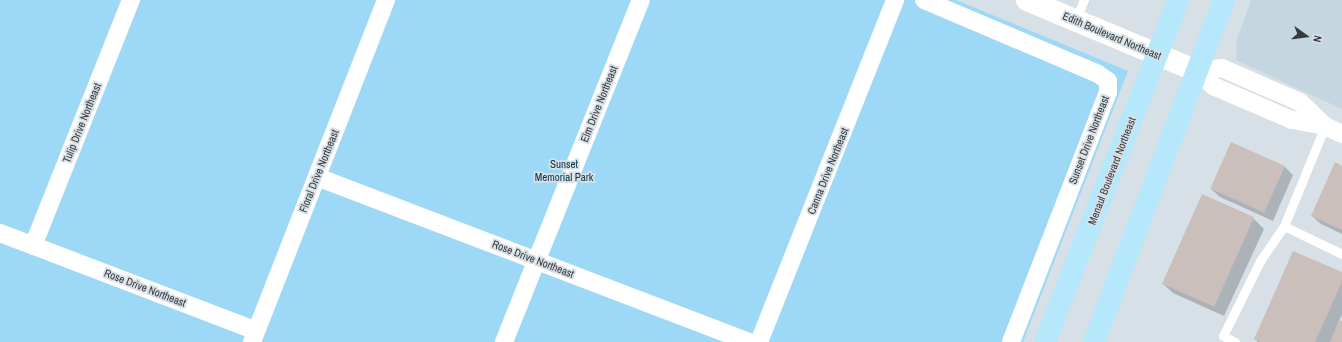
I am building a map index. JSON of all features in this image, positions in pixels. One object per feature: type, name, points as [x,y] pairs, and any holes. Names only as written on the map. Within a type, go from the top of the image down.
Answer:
[{"type":"main road","name":"Menaul Boulevard Northeast","points":[[1045,342],[1178,0]]},
{"type":"main road","points":[[1094,342],[1224,0]]},
{"type":"street","name":"Tulip Drive Northeast","points":[[33,246],[131,0]]},
{"type":"street","name":"Floral Drive Northeast","points":[[254,336],[386,0]]},
{"type":"street","name":"Elm Drive Northeast","points":[[504,342],[641,0]]},
{"type":"street","name":"Canna Drive Northeast","points":[[759,342],[895,0]]},
{"type":"street","name":"Sunset Drive Northeast","points":[[924,0],[1098,74],[1108,81],[1108,92],[1011,342]]},
{"type":"street","name":"Edith Boulevard Northeast","points":[[1027,0],[1197,71],[1213,86],[1274,113],[1292,120],[1324,126],[1342,134]]},
{"type":"street","name":"Edith Boulevard Northeast","points":[[1197,71],[1222,68],[1300,102],[1324,126]]},
{"type":"street","name":"Rose Drive Northeast","points":[[317,177],[750,342]]},
{"type":"street","name":"Rose Drive Northeast","points":[[0,233],[254,336]]},
{"type":"lane","points":[[1075,21],[1084,0]]},
{"type":"lane","points":[[1274,113],[1282,94]]},
{"type":"lane","points":[[1235,342],[1223,336],[1260,261],[1284,226],[1324,126]]},
{"type":"lane","points":[[1284,226],[1342,254]]},
{"type":"shaded area","points":[[1251,0],[1342,0],[1342,109],[1236,60],[1237,39]]},
{"type":"green space","name":"Sunset Memorial Park","points":[[0,0],[956,0],[1128,71],[1023,342],[0,342]]},
{"type":"building","points":[[1231,142],[1285,166],[1264,213],[1210,189]]},
{"type":"building","points":[[1335,162],[1342,166],[1342,230],[1311,216]]},
{"type":"building","points":[[1202,194],[1254,217],[1214,307],[1162,284]]},
{"type":"building","points":[[1293,251],[1342,272],[1342,282],[1315,342],[1261,342],[1254,339]]},
{"type":"building","points":[[1339,320],[1342,321],[1342,342],[1330,342]]}]
